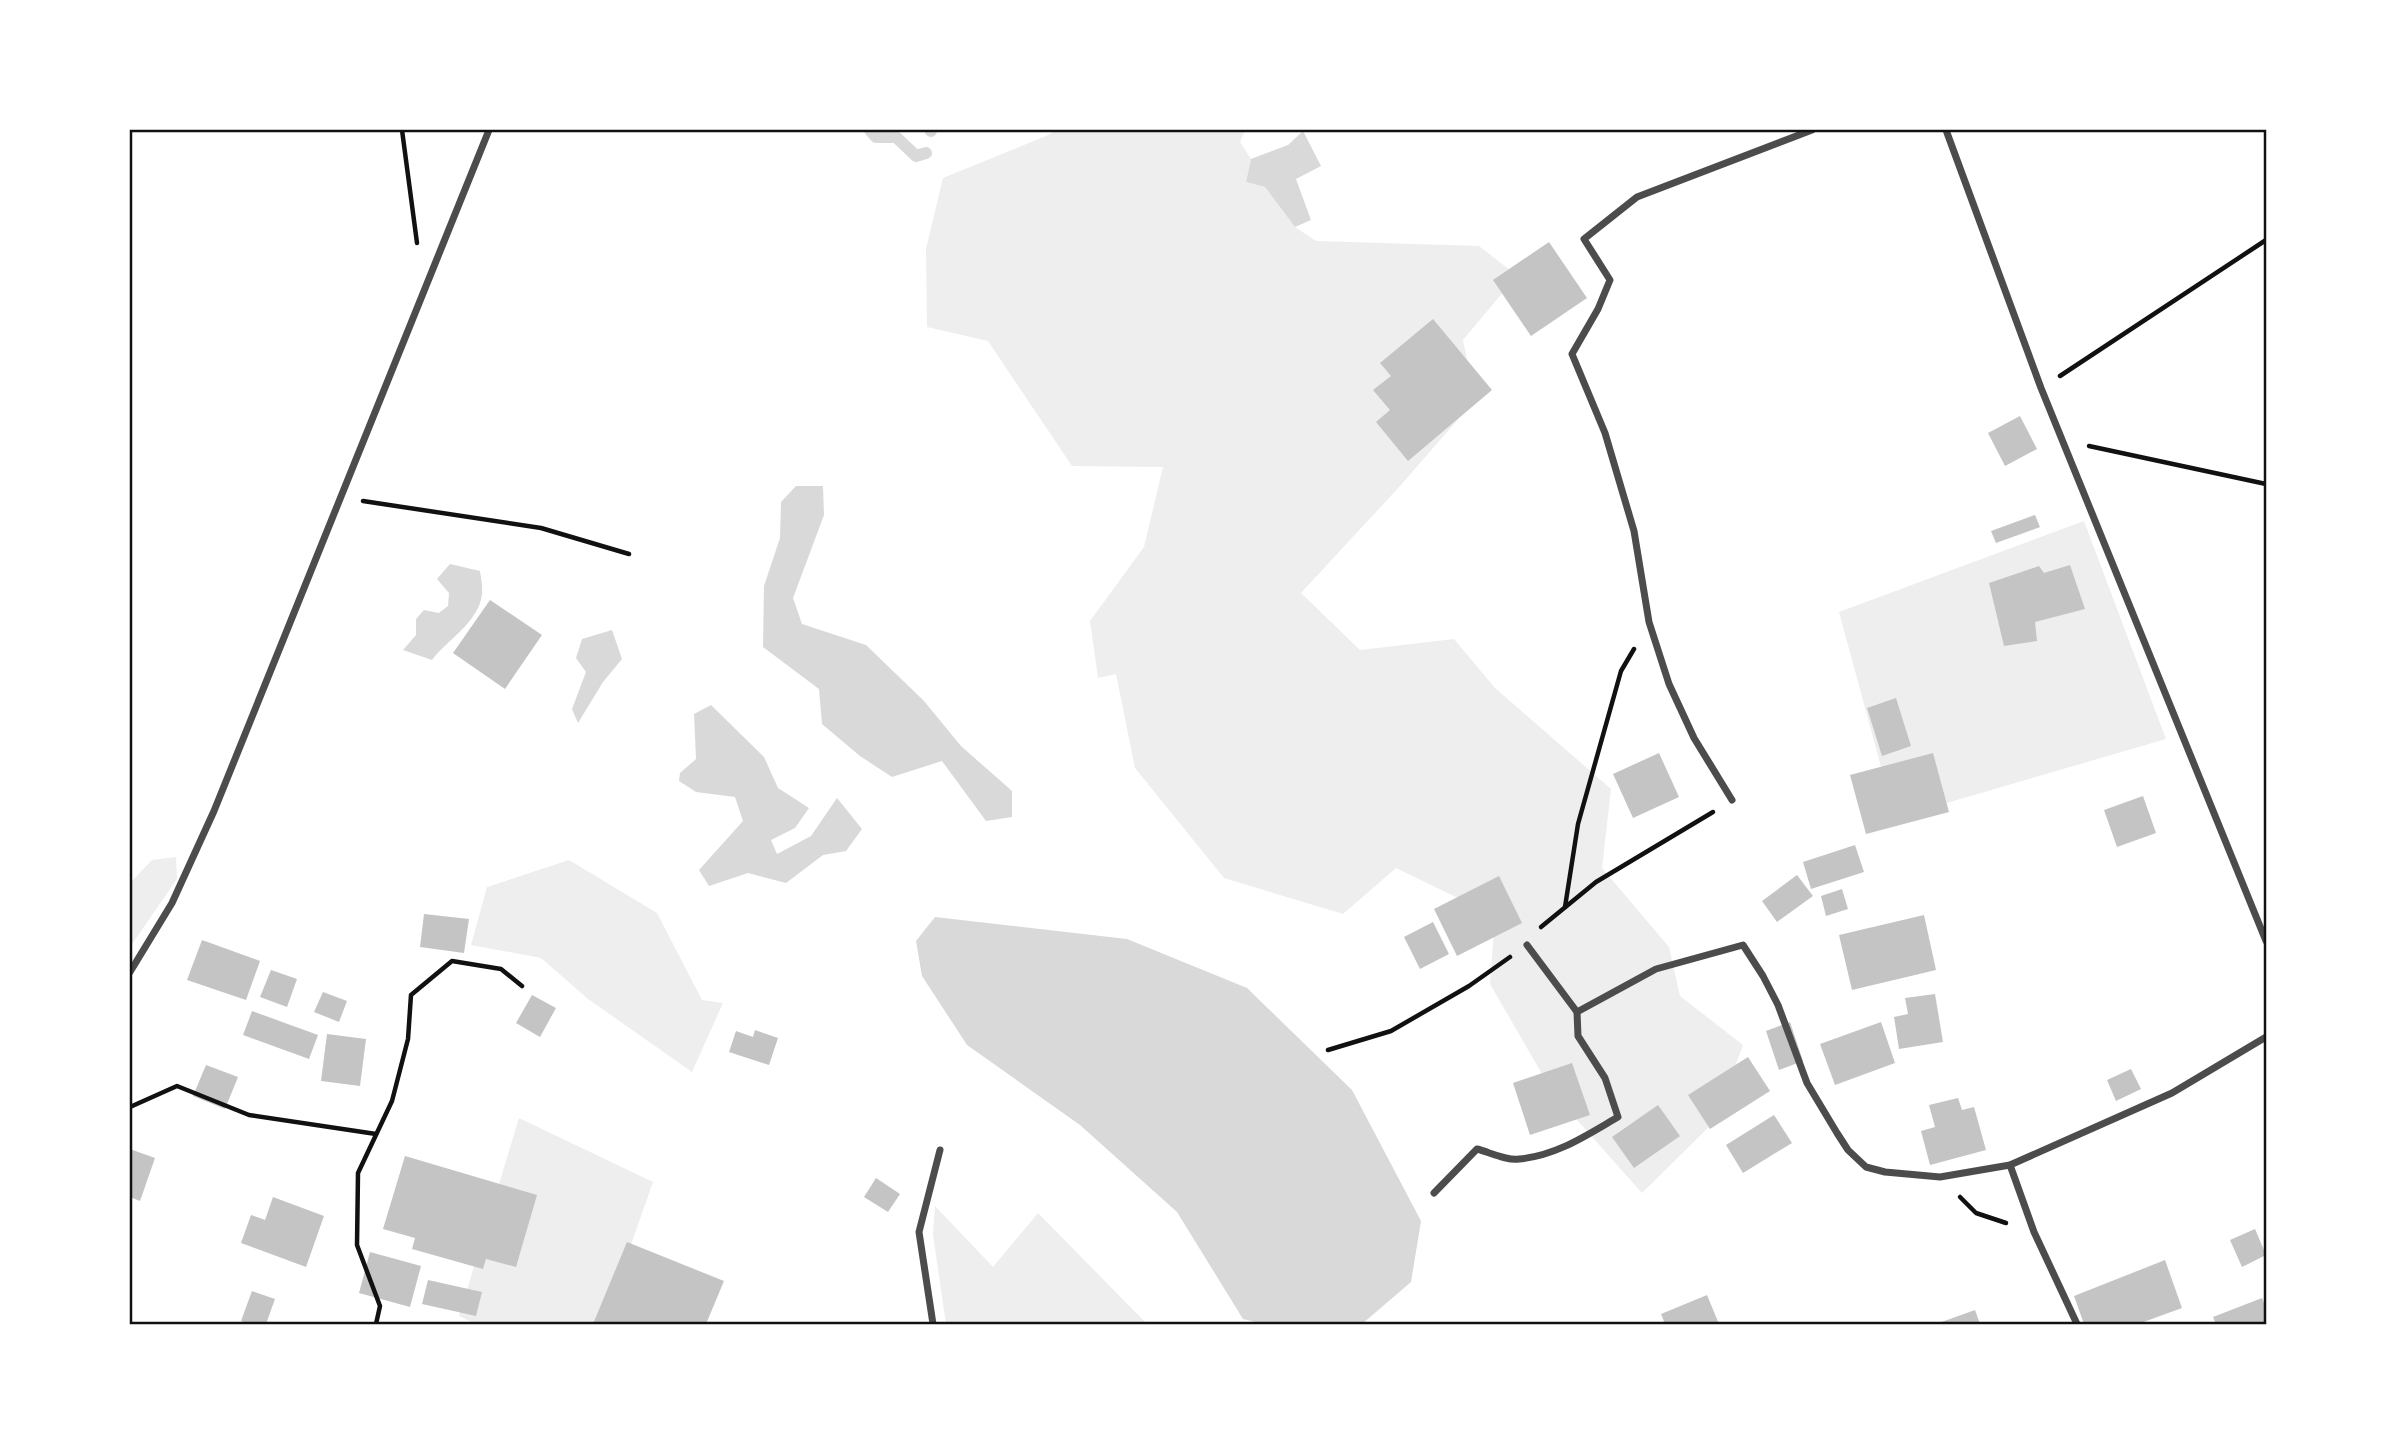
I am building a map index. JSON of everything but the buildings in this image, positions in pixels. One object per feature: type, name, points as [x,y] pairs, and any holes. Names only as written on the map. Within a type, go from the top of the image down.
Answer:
[{"type":"street","points":[[130,972],[172,903],[214,811],[489,130]]},
{"type":"street","points":[[1732,800],[1694,738],[1669,684],[1649,622],[1634,531],[1605,433],[1572,354],[1598,309],[1609,280],[1584,239],[1637,197],[1812,130]]},
{"type":"street","points":[[1946,130],[2041,388],[2266,941]]},
{"type":"street","points":[[1434,1193],[1477,1149],[1518,1160],[1548,1154],[1570,1145],[1618,1117],[1605,1077],[1578,1036],[1577,1012],[1527,945]]},
{"type":"street","points":[[1577,1012],[1656,969],[1743,946],[1778,1005],[1807,1083],[1848,1150],[1866,1167],[1885,1172],[1941,1177],[2010,1165],[2172,1093],[2266,1037]]},
{"type":"street","points":[[933,1325],[919,1232],[940,1150]]},
{"type":"street","points":[[2010,1165],[2034,1232],[2077,1325]]},
{"type":"path","points":[[402,130],[424,292]]},
{"type":"path","points":[[2041,388],[2266,240]]},
{"type":"path","points":[[2062,440],[2266,484]]},
{"type":"path","points":[[341,497],[541,528],[629,554]]},
{"type":"path","points":[[1565,907],[1578,824],[1622,671],[1649,622]]},
{"type":"path","points":[[1328,1050],[1391,1031],[1469,986],[1527,945],[1537,930],[1595,882],[1732,800]]},
{"type":"path","points":[[376,1325],[380,1306],[357,1245],[358,1172],[392,1101],[408,1039],[411,995],[452,961],[501,969],[522,986]]},
{"type":"path","points":[[130,1107],[177,1086],[249,1115],[376,1134]]},
{"type":"path","points":[[1941,1177],[1976,1213],[2034,1232]]},
{"type":"shaded area","points":[[1057,130],[1245,130],[1240,142],[1251,159],[1246,182],[1265,187],[1295,227],[1316,241],[1479,246],[1524,281],[1504,291],[1463,340],[1475,400],[1301,593],[1360,650],[1454,639],[1495,688],[1611,789],[1602,868],[1669,947],[1680,996],[1743,1045],[1715,1121],[1642,1193],[1553,1093],[1490,984],[1495,916],[1396,868],[1343,914],[1224,878],[1135,768],[1116,674],[1098,678],[1090,621],[1144,547],[1163,467],[1072,466],[988,341],[927,327],[926,249],[943,178]]},
{"type":"shaded area","points":[[1303,131],[1321,166],[1296,179],[1311,220],[1295,227],[1265,187],[1246,182],[1251,159],[1288,145]]},
{"type":"shaded area","points":[[796,486],[823,486],[824,515],[793,598],[802,624],[866,645],[924,701],[961,746],[1012,791],[1012,817],[986,821],[942,761],[892,777],[860,756],[822,724],[819,689],[763,647],[764,586],[780,538],[781,502]]},
{"type":"shaded area","points":[[2084,521],[2166,739],[1895,818],[1839,612]]},
{"type":"shaded area","points":[[450,564],[480,571],[480,604],[469,622],[432,660],[403,650],[416,635],[416,619],[424,610],[439,613],[448,606],[449,593],[437,579]]},
{"type":"shaded area","points":[[612,630],[622,659],[603,682],[578,723],[572,709],[586,672],[576,658],[582,639]]},
{"type":"shaded area","points":[[711,705],[764,757],[778,788],[809,808],[795,828],[771,840],[777,854],[811,836],[837,798],[862,829],[846,851],[823,855],[786,883],[748,873],[709,886],[699,870],[743,821],[735,797],[696,792],[679,781],[680,773],[696,759],[694,714]]},
{"type":"shaded area","points":[[176,857],[177,879],[130,947],[130,883],[152,860]]},
{"type":"shaded area","points":[[569,860],[657,913],[702,1000],[723,1003],[692,1072],[588,999],[541,958],[471,945],[487,887]]},
{"type":"shaded area","points":[[935,917],[1127,939],[1247,988],[1352,1090],[1421,1221],[1411,1282],[1362,1324],[1264,1324],[1243,1319],[1177,1212],[1080,1125],[967,1045],[922,976],[916,941]]},
{"type":"shaded area","points":[[519,1118],[653,1182],[603,1324],[476,1324],[459,1316]]},
{"type":"shaded area","points":[[935,1206],[993,1267],[1038,1213],[1147,1324],[946,1324],[933,1235]]},
{"type":"waterway","points":[[870,130],[876,137],[896,137],[916,156],[926,153]]}]
